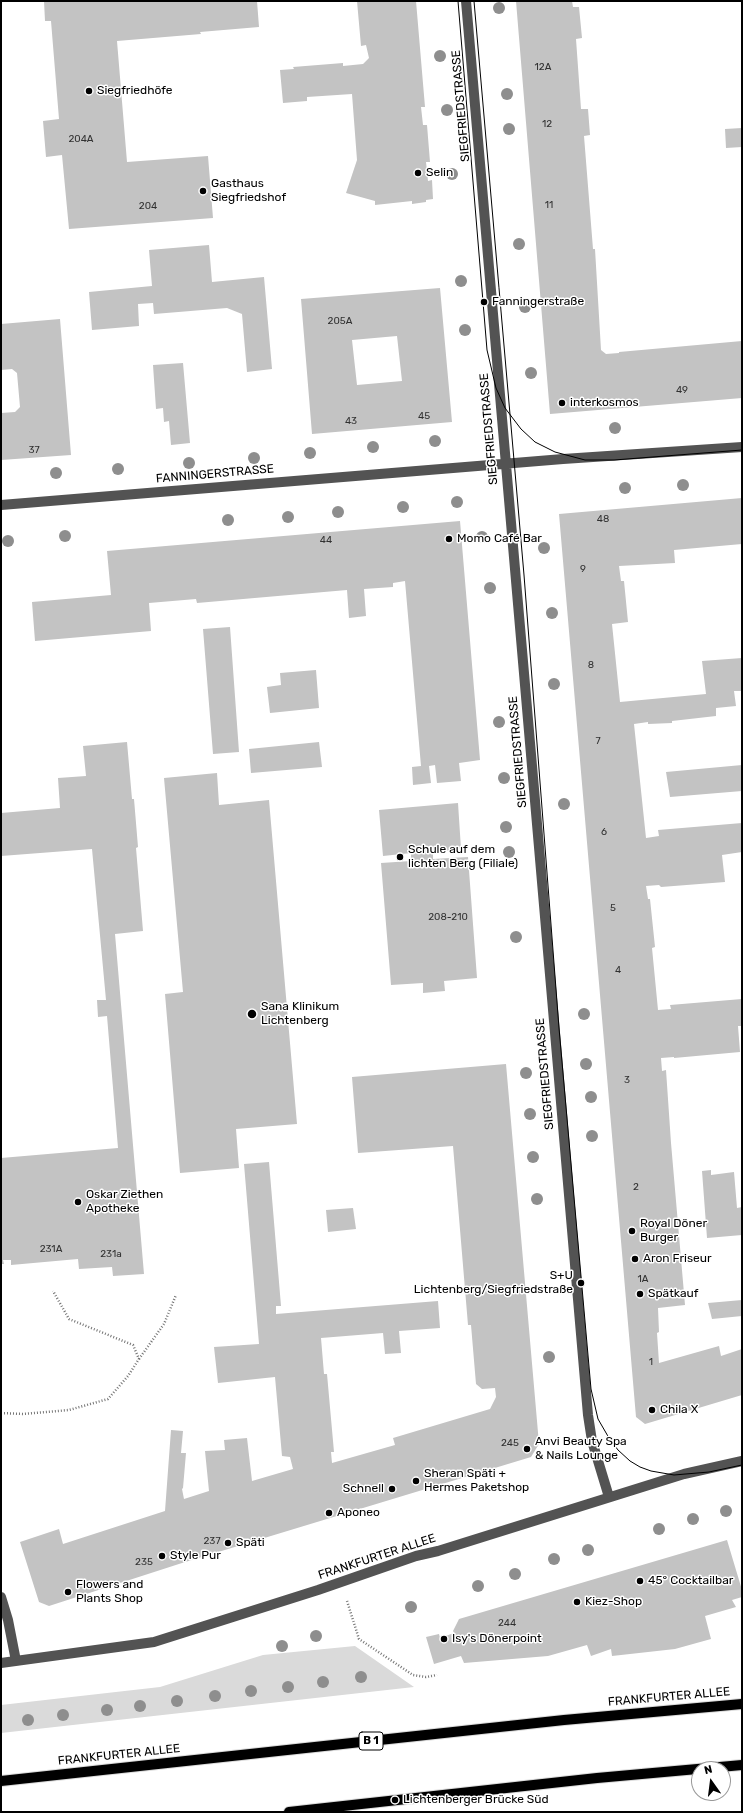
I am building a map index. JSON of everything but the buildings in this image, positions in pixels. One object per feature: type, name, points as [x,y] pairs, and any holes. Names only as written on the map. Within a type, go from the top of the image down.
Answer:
[{"type":"main road","name":"FRANKFURTER ALLEE","points":[[1,1781],[556,1721],[742,1704]]},
{"type":"main road","points":[[731,1766],[742,1765]]},
{"type":"main road","points":[[289,1812],[691,1769]]},
{"type":"street","name":"SIEGFRIEDSTRASSE","points":[[466,1],[588,1415],[592,1441],[609,1498]]},
{"type":"street","name":"FANNINGERSTRASSE","points":[[1,505],[505,464],[742,447]]},
{"type":"street","name":"FRANKFURTER ALLEE","points":[[1,1663],[154,1642],[416,1556],[438,1551],[684,1474],[742,1461]]},
{"type":"street","points":[[1,1597],[8,1620],[16,1661]]},
{"type":"path","points":[[54,1291],[69,1319],[133,1345],[139,1359]]},
{"type":"path","points":[[1,1413],[23,1414],[69,1410],[108,1399],[128,1376],[164,1324],[176,1295]]},
{"type":"path","points":[[341,1581],[359,1639],[413,1675],[426,1677],[437,1675]]},
{"type":"shaded area","points":[[355,1646],[414,1687],[1,1733],[1,1705],[160,1687],[263,1655]]},
{"type":"tram line","points":[[458,1],[487,350],[496,388],[505,408],[521,429],[535,442],[555,452],[585,460],[614,460],[742,450]]},
{"type":"tram line","points":[[474,1],[524,575],[559,1028],[591,1389],[598,1419],[609,1438],[618,1450],[630,1461],[640,1467],[651,1471],[674,1475],[709,1472],[742,1465]]},
{"type":"place","name":"Siegfriedhöfe","points":[[89,91]]},
{"type":"place","name":"Selin","points":[[418,173]]},
{"type":"place","name":"Gasthaus Siegfriedshof","points":[[203,191]]},
{"type":"place","name":"Fanningerstraße","points":[[484,302]]},
{"type":"place","name":"interkosmos","points":[[562,403]]},
{"type":"place","name":"Momo Café Bar","points":[[449,539]]},
{"type":"place","name":"Schule auf dem lichten Berg (Filiale)","points":[[400,857]]},
{"type":"place","name":"Sana Klinikum Lichtenberg","points":[[252,1014]]},
{"type":"place","name":"Oskar Ziethen Apotheke","points":[[78,1202]]},
{"type":"place","name":"Royal Döner Burger","points":[[632,1231]]},
{"type":"place","name":"Aron Friseur","points":[[635,1259]]},
{"type":"place","name":"S+U Lichtenberg/Siegfriedstraße","points":[[581,1283]]},
{"type":"place","name":"Spätkauf","points":[[640,1294]]},
{"type":"place","name":"Chila X","points":[[652,1410]]},
{"type":"place","name":"Anvi Beauty Spa & Nails Lounge","points":[[527,1449]]},
{"type":"place","name":"Sheran Späti + Hermes Paketshop","points":[[416,1481]]},
{"type":"place","name":"Schnell","points":[[392,1489]]},
{"type":"place","name":"Aponeo","points":[[329,1513]]},
{"type":"place","name":"Späti","points":[[228,1543]]},
{"type":"place","name":"Style Pur","points":[[162,1556]]},
{"type":"place","name":"45° Cocktailbar","points":[[640,1581]]},
{"type":"place","name":"Flowers and Plants Shop","points":[[68,1592]]},
{"type":"place","name":"Kiez-Shop","points":[[577,1602]]},
{"type":"place","name":"Isy's Dönerpoint","points":[[444,1639]]},
{"type":"place","name":"Lichtenberger Brücke Süd","points":[[395,1800]]}]
